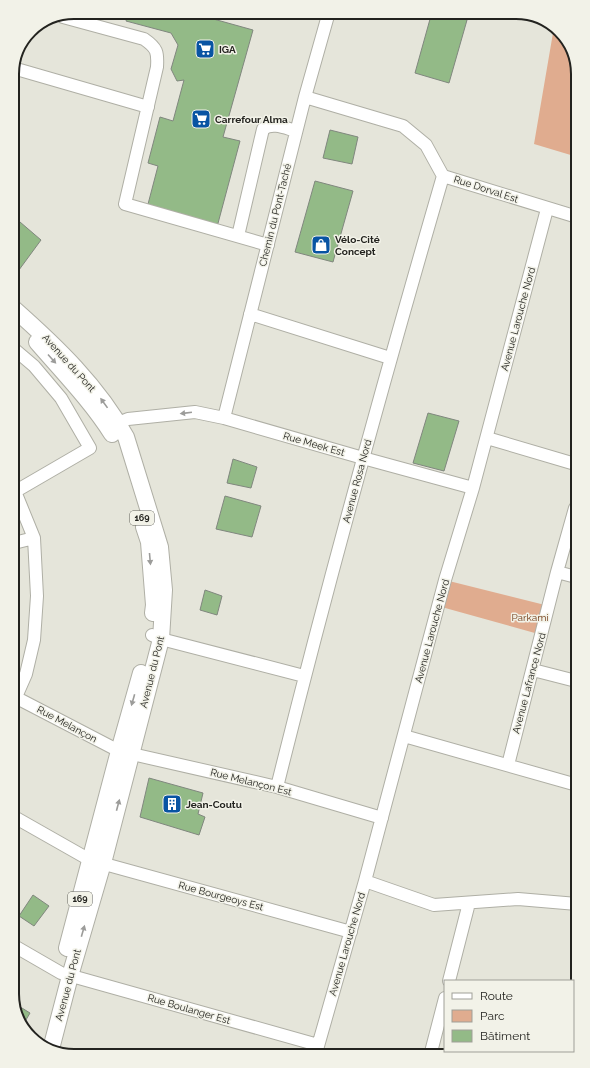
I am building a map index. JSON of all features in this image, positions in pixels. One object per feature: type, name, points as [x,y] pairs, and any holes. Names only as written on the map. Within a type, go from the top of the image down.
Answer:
[{"type":"main road","name":"Avenue du Pont","points":[[19,313],[44,335],[89,382],[112,424],[116,440],[131,478],[148,542],[157,637],[65,974],[44,1040]]},
{"type":"main road","name":"Avenue du Pont","points":[[19,328],[35,341],[112,424]]},
{"type":"main road","name":"Avenue du Pont","points":[[52,1044],[65,974]]},
{"type":"street","points":[[70,19],[144,39],[151,44],[158,55],[157,67],[125,204],[268,245]]},
{"type":"street","name":"Chemin du Pont-Taché","points":[[224,418],[296,131],[327,19]]},
{"type":"street","points":[[19,70],[148,107]]},
{"type":"street","name":"Rue Dorval Est","points":[[305,97],[403,126],[426,145],[443,176],[571,215]]},
{"type":"street","points":[[238,236],[263,129],[268,126],[275,125],[296,131]]},
{"type":"street","name":"Avenue Rosa Nord","points":[[277,787],[304,676],[390,358],[443,176]]},
{"type":"street","name":"Avenue Larouche Nord","points":[[317,1049],[365,881],[445,580],[487,438],[547,209]]},
{"type":"street","points":[[250,314],[390,358]]},
{"type":"street","points":[[19,353],[34,366],[61,398],[90,448],[19,488]]},
{"type":"street","name":"Rue Meek Est","points":[[112,424],[128,419],[195,412],[224,418],[473,488]]},
{"type":"street","points":[[487,438],[571,463]]},
{"type":"street","points":[[19,500],[34,538],[37,596],[34,640],[26,674],[19,691]]},
{"type":"street","name":"Avenue Lafrance Nord","points":[[508,765],[571,522]]},
{"type":"street","points":[[19,542],[34,538]]},
{"type":"street","points":[[557,572],[571,576]]},
{"type":"street","points":[[157,637],[304,676]]},
{"type":"street","points":[[533,670],[571,680]]},
{"type":"street","name":"Rue Melançon","points":[[19,699],[125,752]]},
{"type":"street","points":[[404,736],[571,783]]},
{"type":"street","name":"Rue Melançon Est","points":[[125,752],[277,787],[382,818]]},
{"type":"street","name":"Rue Bourgeoys Est","points":[[19,820],[96,862],[351,932]]},
{"type":"street","points":[[365,881],[434,905],[518,899],[571,903]]},
{"type":"street","points":[[449,980],[469,903]]},
{"type":"street","name":"Rue Boulanger Est","points":[[19,949],[65,974],[317,1049]]},
{"type":"street","points":[[432,1049],[444,1002]]},
{"type":"green space","points":[[553,34],[564,47],[570,63],[571,155],[534,144]]},
{"type":"green space","name":"Parkami","points":[[445,580],[549,606],[542,635],[438,606]]},
{"type":"building","name":"Carrefour Alma","points":[[127,19],[213,19],[253,30],[223,137],[240,141],[217,227],[147,208],[158,166],[148,163],[160,117],[173,121],[184,80],[177,81],[171,69],[178,45],[171,33],[126,21]]},
{"type":"building","points":[[430,19],[467,20],[449,83],[415,73]]},
{"type":"building","points":[[330,130],[358,137],[352,164],[323,158]]},
{"type":"building","points":[[315,181],[353,191],[333,262],[295,252]]},
{"type":"building","points":[[19,221],[41,240],[19,270]]},
{"type":"building","points":[[428,413],[459,421],[444,471],[413,463]]},
{"type":"building","points":[[233,459],[257,467],[251,488],[227,483]]},
{"type":"building","points":[[225,496],[261,506],[252,537],[216,529]]},
{"type":"building","points":[[205,590],[222,596],[217,615],[200,610]]},
{"type":"building","name":"Jean-Coutu","points":[[149,778],[203,793],[198,814],[205,817],[199,835],[140,817]]},
{"type":"building","points":[[33,895],[49,906],[34,926],[19,916]]},
{"type":"building","points":[[21,1007],[30,1013],[26,1020]]},
{"type":"place","name":"IGA","points":[[205,49]]},
{"type":"place","name":"Carrefour Alma","points":[[201,119]]},
{"type":"place","name":"Vélo-Cité Concept","points":[[321,245]]},
{"type":"place","name":"Jean-Coutu","points":[[172,804]]}]
